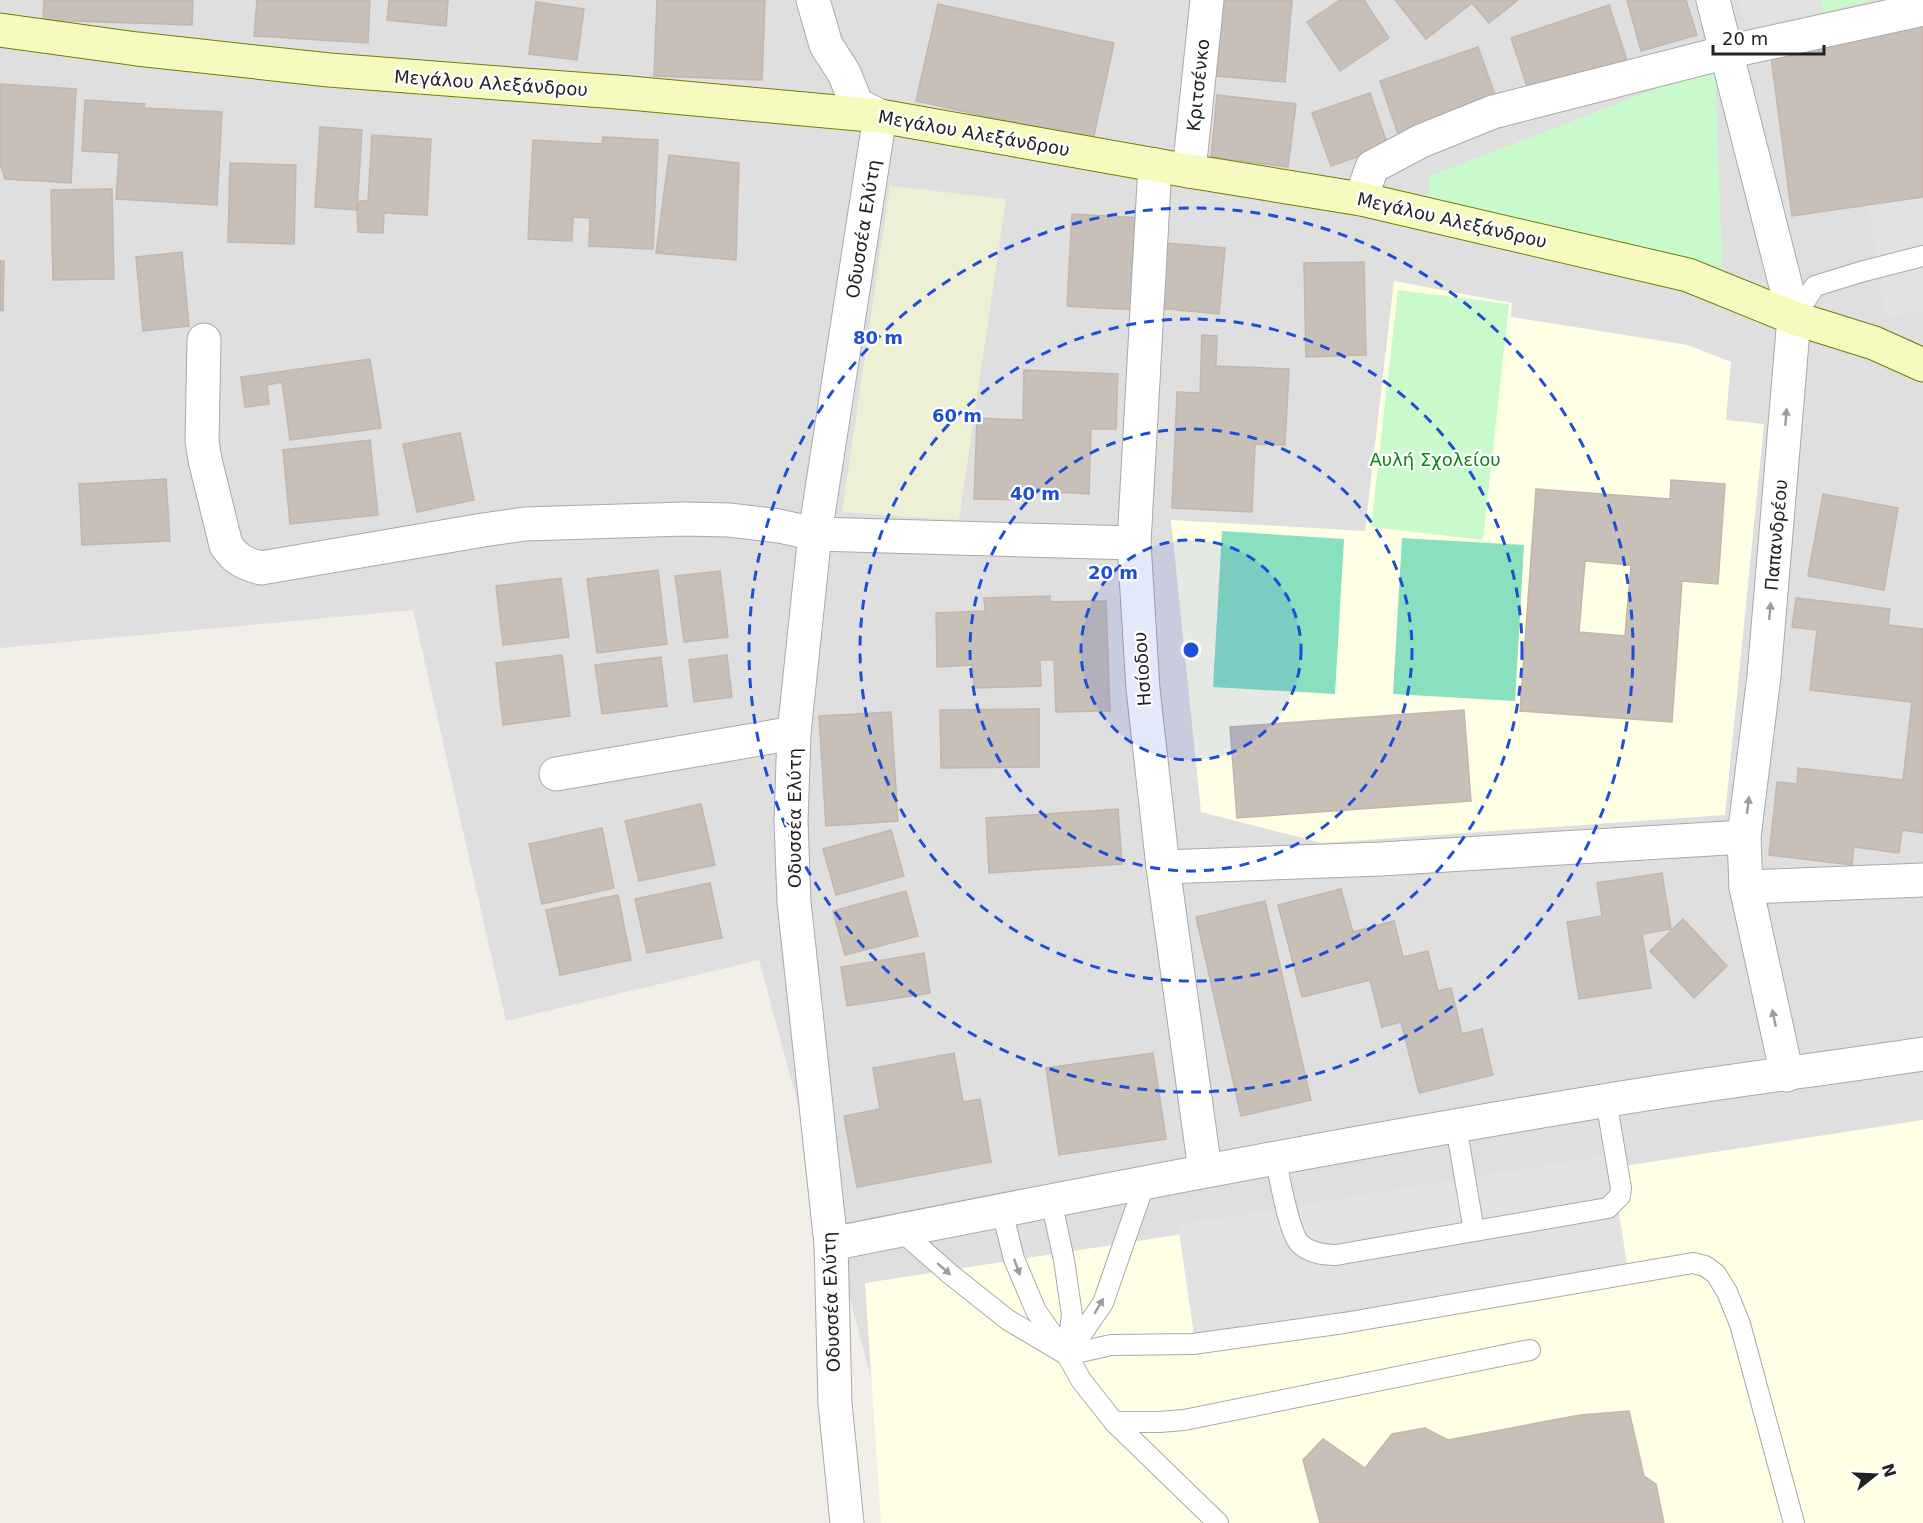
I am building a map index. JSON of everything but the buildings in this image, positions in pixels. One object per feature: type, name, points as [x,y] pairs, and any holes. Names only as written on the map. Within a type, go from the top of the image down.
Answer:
[{"type":"main road","name":"Μεγάλου Αλεξάνδρου","points":[[0,30],[137,49],[329,70],[630,93],[880,116],[1361,199],[1688,275],[1794,318],[1874,343],[1923,365]]},
{"type":"street","points":[[813,0],[826,45],[844,73],[857,105],[880,116]]},
{"type":"street","name":"Κριτσένκο","points":[[1189,171],[1207,0]]},
{"type":"street","name":"Παπανδρέου","points":[[1713,0],[1794,318],[1764,676],[1744,837],[1746,887],[1786,1075]]},
{"type":"street","points":[[1361,199],[1371,167],[1421,141],[1493,112],[1727,52],[1923,9]]},
{"type":"street","name":"Οδυσσέα Ελύτη","points":[[847,1523],[835,1403],[831,1244],[795,902],[791,821],[794,733],[815,534],[880,116]]},
{"type":"street","name":"Ησίοδου","points":[[1155,165],[1134,543],[1143,689],[1163,867],[1205,1170]]},
{"type":"street","points":[[204,340],[202,441],[226,545],[233,556],[248,565],[261,568],[525,524],[685,519],[729,520],[779,526],[815,534],[1134,543]]},
{"type":"street","points":[[556,774],[794,733]]},
{"type":"street","points":[[1163,867],[1381,859],[1744,837]]},
{"type":"street","points":[[1746,887],[1923,880]]},
{"type":"street","points":[[831,1244],[1205,1170],[1456,1126],[1606,1100],[1923,1053]]},
{"type":"lane","points":[[1794,318],[1815,286],[1923,256]]},
{"type":"lane","points":[[1275,1158],[1293,1231],[1300,1243],[1309,1250],[1324,1255],[1336,1255],[1608,1208],[1620,1196],[1622,1188],[1606,1100]]},
{"type":"lane","points":[[1456,1126],[1474,1231]]},
{"type":"lane","points":[[1067,1355],[1102,1303],[1145,1182]]},
{"type":"lane","points":[[1050,1200],[1064,1260],[1071,1314],[1067,1355]]},
{"type":"lane","points":[[1002,1211],[1014,1259],[1032,1303],[1081,1380],[1114,1422],[1218,1523]]},
{"type":"lane","points":[[900,1230],[1008,1320],[1067,1355],[1117,1345],[1193,1344],[1321,1327],[1693,1263],[1705,1266],[1716,1274],[1727,1292],[1740,1324],[1794,1523]]},
{"type":"lane","points":[[1114,1422],[1184,1420],[1530,1350]]},
{"type":"shaded area","points":[[0,0],[1923,0],[1923,1523],[910,1523],[759,960],[506,1021],[413,610],[0,648]]},
{"type":"shaded area","points":[[1739,0],[1821,0],[1823,12],[1745,29]]},
{"type":"shaded area","points":[[890,186],[1006,199],[959,520],[842,512]]},
{"type":"shaded area","points":[[1923,197],[1923,311],[1885,317],[1869,205]]},
{"type":"shaded area","points":[[1394,281],[1512,303],[1511,317],[1688,345],[1731,362],[1726,420],[1764,424],[1725,815],[1322,843],[1201,812],[1171,520],[1365,531]]},
{"type":"shaded area","points":[[1923,1120],[1923,1523],[881,1523],[865,1283]]},
{"type":"shaded area","points":[[1610,1155],[1628,1270],[1195,1342],[1178,1225]]},
{"type":"green space","points":[[1821,0],[1871,0],[1823,12]]},
{"type":"green space","points":[[1715,66],[1722,266],[1426,216],[1430,176]]},
{"type":"green space","name":"Αυλή Σχολείου","points":[[1398,290],[1509,304],[1483,540],[1371,527]]},
{"type":"green space","points":[[1222,531],[1344,539],[1335,694],[1213,687]]},
{"type":"green space","points":[[1402,538],[1524,545],[1515,701],[1393,694]]}]
